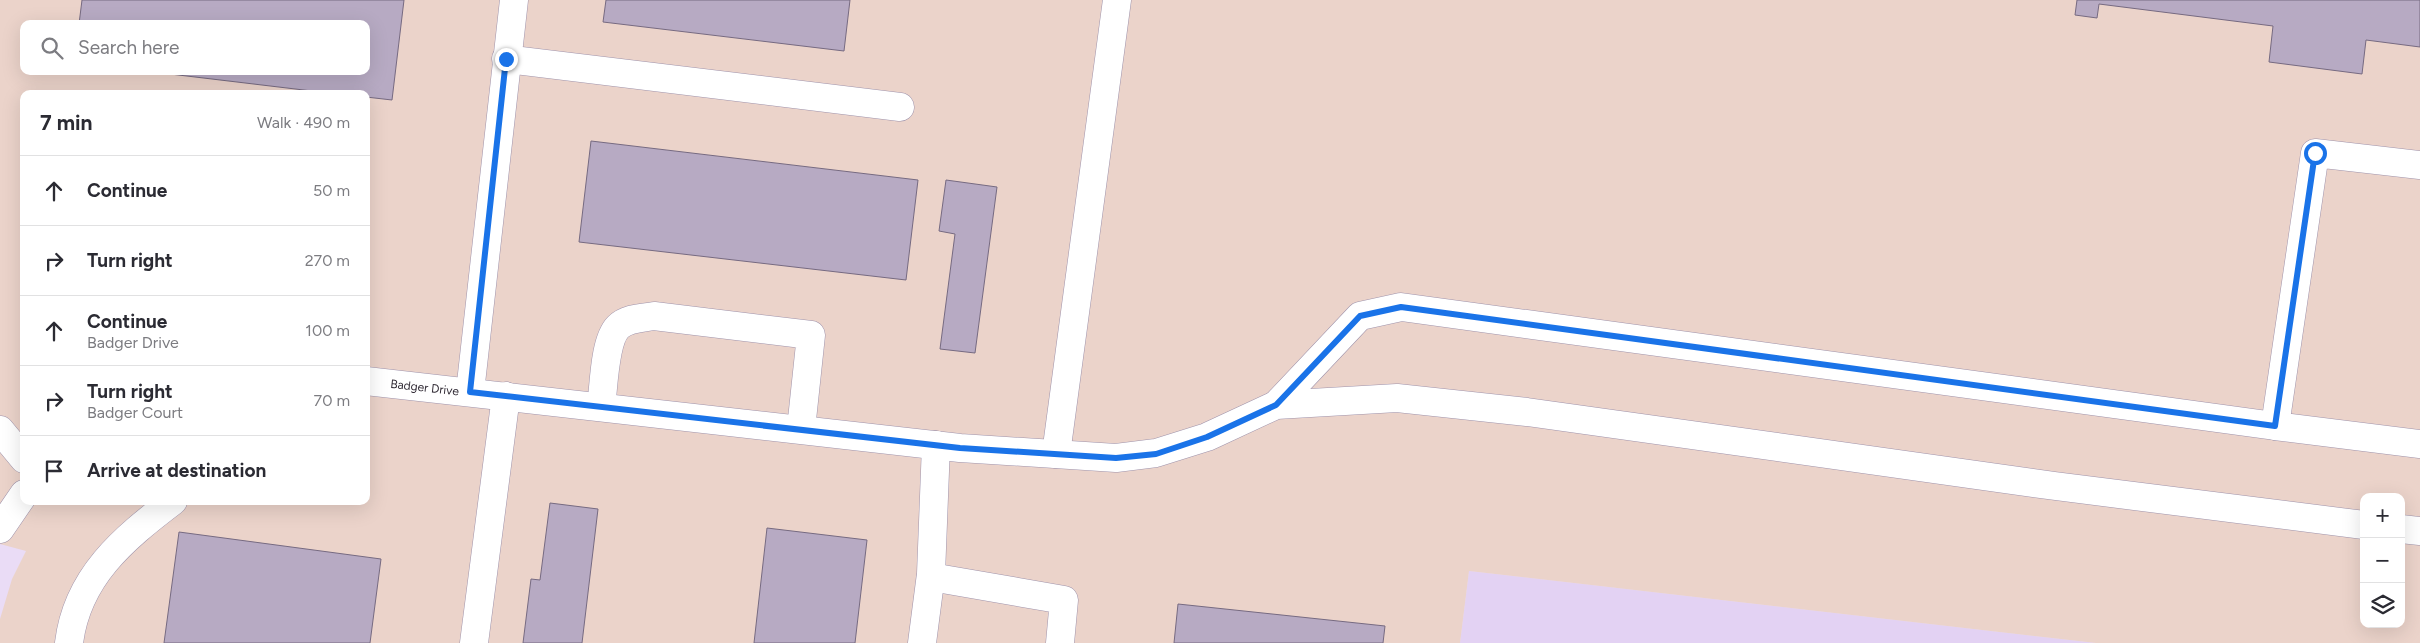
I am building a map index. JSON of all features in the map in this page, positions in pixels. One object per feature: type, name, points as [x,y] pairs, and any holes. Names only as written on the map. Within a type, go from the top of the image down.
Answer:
[{"type":"street","points":[[470,392],[514,0]]},
{"type":"street","points":[[1056,454],[1117,0]]},
{"type":"street","points":[[506,59],[900,108]]},
{"type":"street","points":[[2275,426],[2315,153],[2420,165]]},
{"type":"street","points":[[1276,405],[1360,316],[1401,307],[2420,444]]},
{"type":"street","points":[[601,406],[610,337],[618,326],[632,319],[654,316],[812,335],[801,429]]},
{"type":"street","name":"Badger Drive","points":[[370,381],[948,446],[1116,458],[1156,454],[1207,437],[1276,405]]},
{"type":"street","points":[[474,643],[506,396]]},
{"type":"street","points":[[1276,405],[1396,398],[1528,412],[2055,486],[2360,524]]},
{"type":"street","points":[[0,430],[20,453]]},
{"type":"street","points":[[922,643],[948,446]]},
{"type":"street","points":[[0,529],[20,500]]},
{"type":"street","points":[[69,643],[72,620],[84,589],[110,555],[149,519],[168,505]]},
{"type":"street","points":[[2405,529],[2420,531]]},
{"type":"street","points":[[931,577],[1064,600],[1060,643]]},
{"type":"shaded area","points":[[0,0],[2420,0],[2420,643],[2096,643],[1469,571],[1460,643],[0,643],[0,619],[12,579],[26,551],[0,544]]},
{"type":"shaded area","points":[[1469,571],[2096,643],[1460,643]]},
{"type":"building","points":[[82,0],[404,0],[392,100],[370,97],[370,90],[304,90],[178,75],[370,75],[370,20],[80,20]]},
{"type":"building","points":[[606,0],[850,0],[844,51],[603,22]]},
{"type":"building","points":[[2077,0],[2420,0],[2420,47],[2366,40],[2362,74],[2269,62],[2273,26],[2099,4],[2097,18],[2075,15]]},
{"type":"building","points":[[591,141],[918,180],[906,280],[579,242]]},
{"type":"building","points":[[946,180],[997,187],[975,353],[940,349],[955,234],[939,231]]},
{"type":"building","points":[[550,503],[598,509],[582,643],[523,643],[531,579],[540,580]]},
{"type":"building","points":[[767,528],[867,540],[855,643],[754,643]]},
{"type":"building","points":[[179,532],[381,559],[370,643],[164,643]]},
{"type":"building","points":[[1178,604],[1385,626],[1383,643],[1174,643]]},
{"type":"route","points":[[506,59],[470,392],[960,448],[1116,458],[1156,454],[1207,437],[1276,405],[1360,316],[1401,307],[2275,426],[2315,153]]}]
